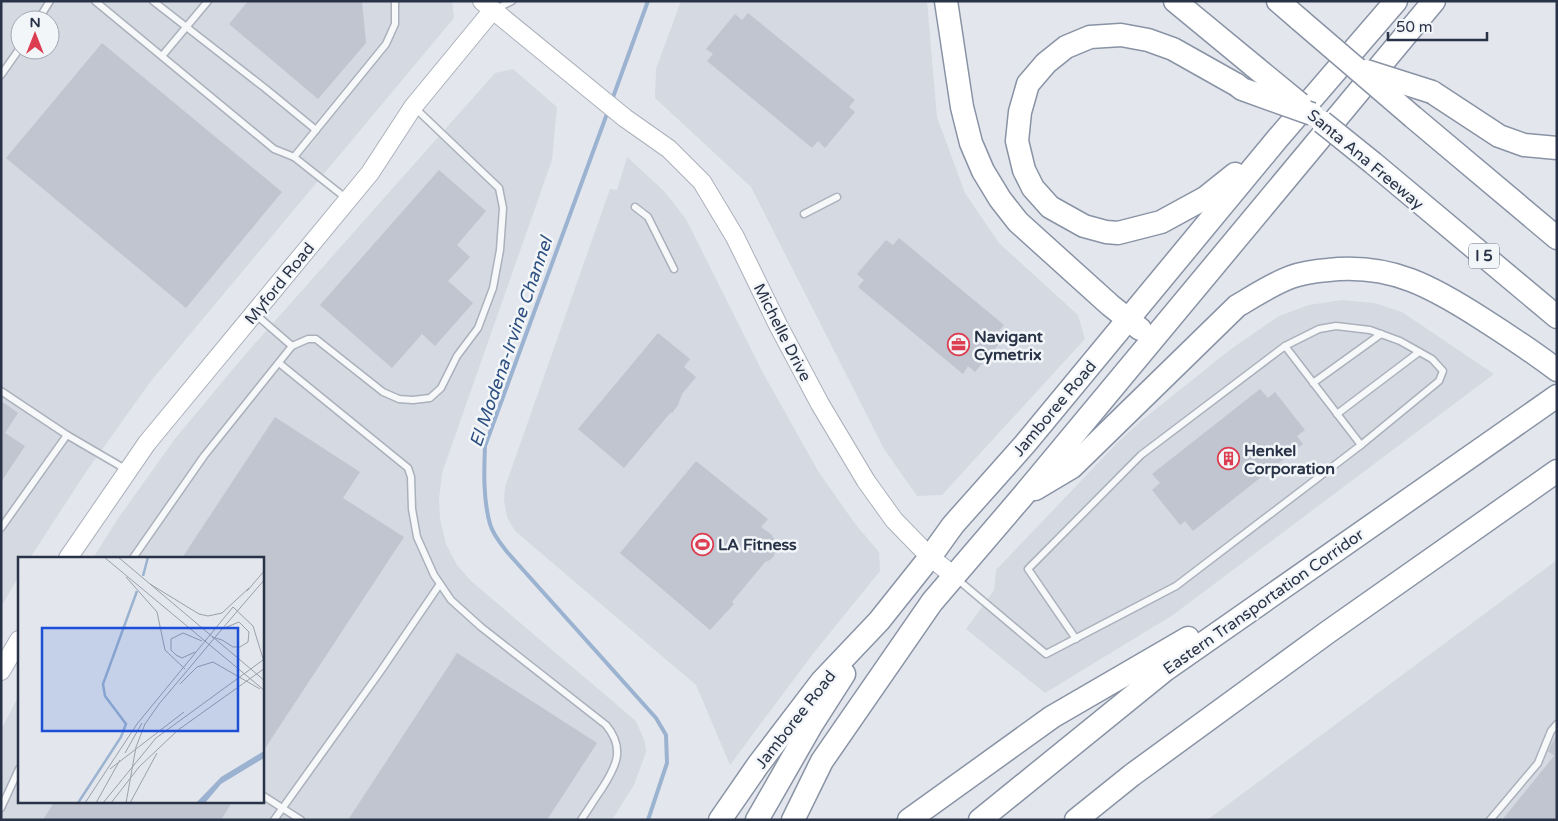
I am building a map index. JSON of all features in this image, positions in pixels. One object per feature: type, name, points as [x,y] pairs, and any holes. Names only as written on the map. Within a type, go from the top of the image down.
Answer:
[{"type":"highway","points":[[946,1],[962,107],[971,143],[983,171],[1000,199],[1018,222],[1153,340]]},
{"type":"highway","name":"Santa Ana Freeway","points":[[1175,1],[1373,163],[1557,318]]},
{"type":"highway","points":[[1278,1],[1557,238]]},
{"type":"highway","name":"Jamboree Road","points":[[720,820],[758,765],[822,681],[879,621],[953,525],[1025,444],[1278,138],[1396,1]]},
{"type":"highway","name":"Jamboree Road","points":[[793,820],[822,761],[926,609],[1153,340],[1433,2]]},
{"type":"highway","points":[[1278,138],[1205,198],[1161,222],[1118,233],[1084,226],[1050,207],[1033,188],[1024,170],[1017,140],[1020,112],[1028,84],[1046,63],[1066,46],[1090,37],[1121,35],[1148,40],[1173,48],[1242,89],[1312,114]]},
{"type":"highway","points":[[1357,68],[1432,92],[1499,136],[1524,145],[1557,148]]},
{"type":"highway","points":[[1021,498],[1072,467],[1237,306],[1293,276],[1319,270],[1343,268],[1370,269],[1398,275],[1420,283],[1456,302],[1532,351],[1557,370]]},
{"type":"highway","name":"Eastern Transportation Corridor","points":[[980,820],[1165,670],[1557,396]]},
{"type":"highway","points":[[1076,820],[1132,775],[1328,632],[1557,471]]},
{"type":"highway","points":[[909,820],[1052,717],[1208,626],[1267,598]]},
{"type":"highway","points":[[757,820],[812,724],[879,621]]},
{"type":"highway","points":[[1087,820],[1132,775]]},
{"type":"street","name":"Michelle Drive","points":[[487,6],[625,118],[669,150],[702,182],[735,237],[778,325],[820,404],[866,481],[894,520],[930,557],[954,576]]},
{"type":"street","name":"Myford Road","points":[[69,557],[147,443],[370,173],[413,106],[487,6]]},
{"type":"street","points":[[7,663],[18,642]]},
{"type":"lane","points":[[95,1],[274,149],[294,157],[348,199]]},
{"type":"lane","points":[[153,1],[316,130]]},
{"type":"lane","points":[[162,56],[208,1]]},
{"type":"lane","points":[[294,157],[386,44],[395,24],[395,1]]},
{"type":"lane","points":[[487,6],[512,1]]},
{"type":"lane","points":[[2,76],[12,60]]},
{"type":"lane","points":[[134,557],[204,456],[292,346],[308,339],[316,338],[383,392],[399,399],[430,398],[441,388],[457,356],[478,328],[493,288],[500,250],[504,208],[499,188],[413,106]]},
{"type":"lane","points":[[804,214],[837,197]]},
{"type":"lane","points":[[635,207],[648,217],[674,269]]},
{"type":"lane","points":[[254,313],[292,346]]},
{"type":"lane","points":[[1336,326],[1370,330],[1381,334],[1400,341],[1432,359],[1443,371],[1439,381],[1360,445],[1176,586],[1076,639],[1028,570],[1141,454],[1285,346],[1319,329],[1336,326]]},
{"type":"lane","points":[[1313,383],[1381,334]]},
{"type":"lane","points":[[1285,346],[1360,445]]},
{"type":"lane","points":[[1337,414],[1419,352]]},
{"type":"lane","points":[[279,363],[408,468],[411,477],[412,510],[417,537],[434,575],[451,600],[481,627],[606,725],[611,732],[617,746],[618,756],[613,772],[581,820]]},
{"type":"lane","points":[[1,391],[67,435],[128,470]]},
{"type":"lane","points":[[1,528],[67,435]]},
{"type":"lane","name":"Michelle Drive","points":[[954,576],[1046,654],[1076,639]]},
{"type":"lane","points":[[274,820],[380,672],[440,584]]},
{"type":"lane","points":[[1490,820],[1538,763],[1551,731],[1557,724]]},
{"type":"lane","points":[[1,808],[18,771]]},
{"type":"lane","points":[[264,796],[302,820]]},
{"type":"shaded area","points":[[1,1],[452,1],[454,18],[151,381],[86,472],[31,557],[18,557],[18,578],[1,607]]},
{"type":"shaded area","points":[[681,1],[927,1],[937,117],[965,193],[999,243],[1078,315],[1085,339],[942,495],[917,496],[884,449],[751,187],[655,98],[656,69]]},
{"type":"shaded area","points":[[513,69],[557,107],[552,160],[442,473],[439,499],[440,519],[446,544],[457,565],[471,581],[636,721],[645,742],[646,752],[634,785],[612,820],[1,820],[1,730],[18,697],[18,804],[264,804],[264,557],[94,557],[117,520],[174,440],[243,357],[495,73]]},
{"type":"shaded area","points":[[627,157],[663,190],[686,219],[762,371],[818,471],[856,525],[879,552],[880,571],[812,655],[730,765],[696,685],[515,531],[507,517],[504,500],[505,487],[610,189],[617,190]]},
{"type":"shaded area","points":[[1342,300],[1374,303],[1402,312],[1494,374],[1173,615],[1045,693],[966,629],[994,590],[996,570],[1118,442],[1141,421],[1231,349],[1279,316],[1309,305]]},
{"type":"shaded area","points":[[1557,560],[1557,820],[1207,820]]},
{"type":"building","points":[[248,1],[362,1],[366,43],[318,99],[229,24]]},
{"type":"building","points":[[748,13],[855,100],[849,107],[855,112],[825,148],[818,141],[812,148],[707,61],[713,54],[706,49],[735,14],[742,20]]},
{"type":"building","points":[[102,43],[282,192],[186,308],[6,158]]},
{"type":"building","points":[[439,170],[486,211],[457,245],[470,257],[448,281],[473,303],[435,346],[422,334],[392,368],[320,305]]},
{"type":"building","points":[[899,238],[1004,325],[998,332],[1004,338],[975,372],[968,366],[963,374],[858,287],[864,280],[857,274],[886,240],[893,245]]},
{"type":"building","points":[[658,333],[690,359],[684,367],[696,377],[682,394],[678,405],[672,413],[624,468],[578,429]]},
{"type":"building","name":"Henkel Corporation","points":[[1260,389],[1268,398],[1275,392],[1305,430],[1297,436],[1303,444],[1193,531],[1185,521],[1180,525],[1152,490],[1160,483],[1152,474]]},
{"type":"building","points":[[1,401],[18,413],[5,433],[25,446],[1,482]]},
{"type":"building","points":[[275,417],[360,472],[343,498],[404,537],[264,750],[264,557],[183,557]]},
{"type":"building","name":"LA Fitness","points":[[696,461],[768,519],[761,527],[772,535],[777,545],[774,556],[765,562],[732,602],[734,604],[710,630],[620,553]]},
{"type":"building","points":[[457,653],[597,743],[547,820],[348,820]]},
{"type":"building","points":[[1557,733],[1557,820],[1502,820],[1554,756],[1548,751]]},
{"type":"building","points":[[53,804],[231,804],[221,820],[43,820]]},
{"type":"waterway","name":"El Modena-Irvine Channel","points":[[612,100],[648,1]]},
{"type":"waterway","name":"El Modena-Irvine Channel","points":[[608,111],[485,446],[484,485],[490,524],[500,543],[656,718],[666,735],[667,763],[648,820]]},
{"type":"place","name":"Navigant Cymetrix","points":[[958,345]]},
{"type":"place","name":"Henkel Corporation","points":[[1228,459]]},
{"type":"place","name":"LA Fitness","points":[[702,544]]}]
